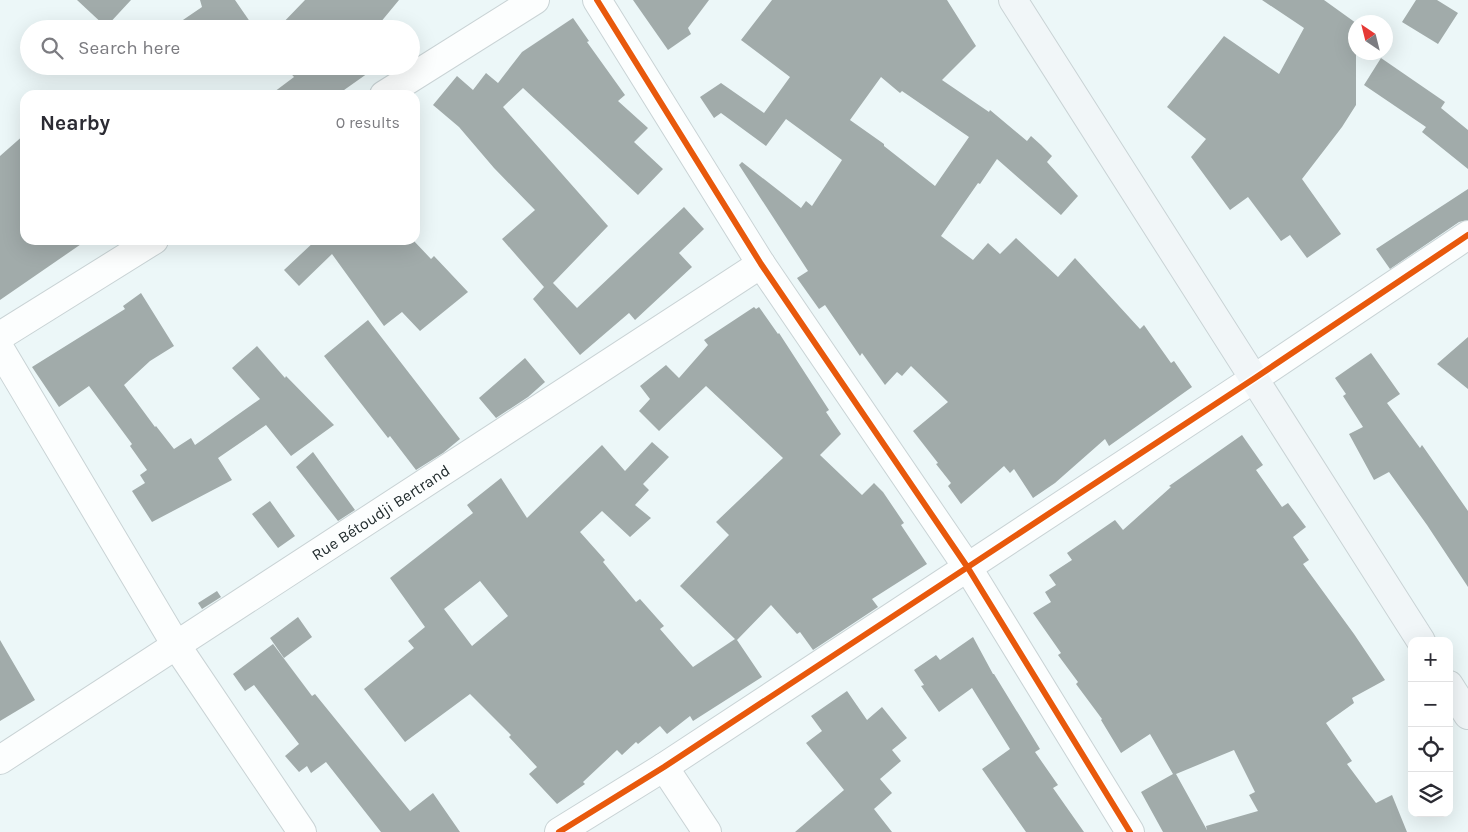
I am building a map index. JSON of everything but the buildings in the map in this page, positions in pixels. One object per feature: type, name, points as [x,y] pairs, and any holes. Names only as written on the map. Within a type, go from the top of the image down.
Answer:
[{"type":"street","points":[[420,72],[536,0]]},
{"type":"street","points":[[597,0],[761,264],[968,568],[1130,832]]},
{"type":"street","points":[[1013,0],[1418,637]]},
{"type":"street","points":[[392,90],[416,75]]},
{"type":"street","points":[[559,832],[664,767],[968,568],[1468,235]]},
{"type":"street","points":[[0,336],[146,245]]},
{"type":"street","name":"Rue Bétoudji Bertrand","points":[[0,760],[761,264]]},
{"type":"street","points":[[0,349],[176,645],[302,832]]},
{"type":"street","points":[[1453,691],[1468,715]]},
{"type":"street","points":[[664,767],[707,832]]},
{"type":"cycle path","points":[[597,0],[761,264],[968,568],[1130,832]]},
{"type":"cycle path","points":[[559,832],[664,767],[1255,378],[1468,235]]}]
